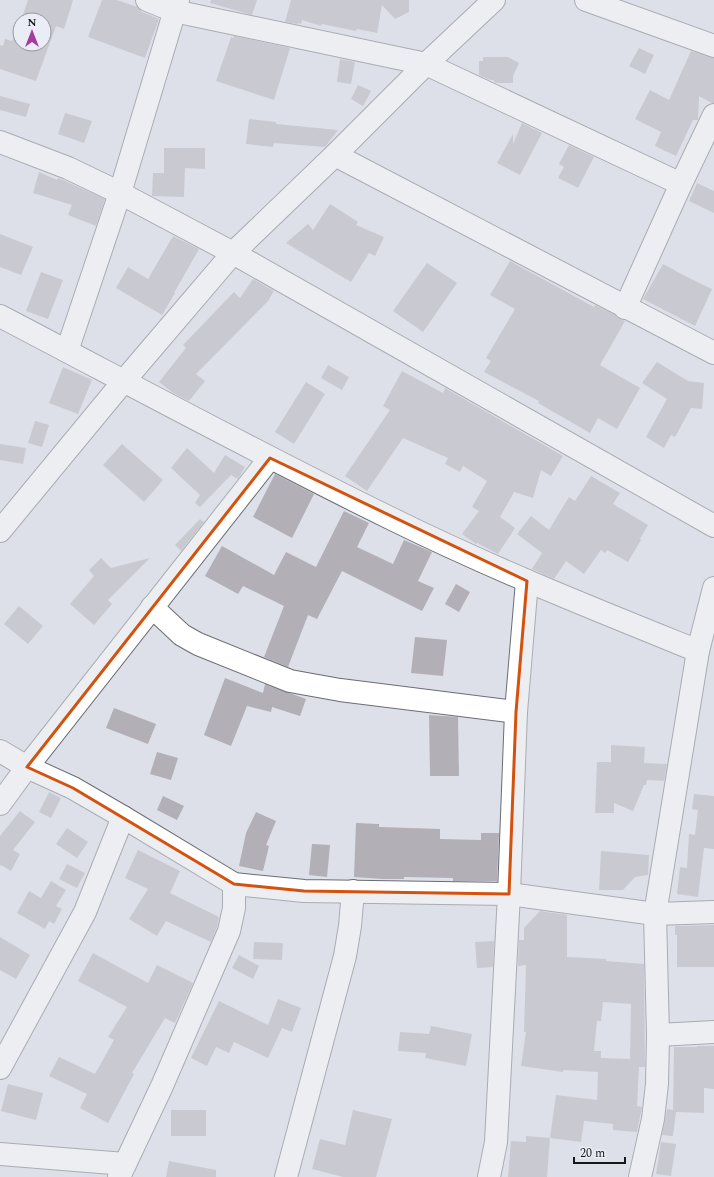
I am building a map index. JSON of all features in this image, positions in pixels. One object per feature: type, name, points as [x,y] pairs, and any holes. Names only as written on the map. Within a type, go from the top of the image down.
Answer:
[{"type":"street","points":[[147,0],[176,5],[426,64],[681,184]]},
{"type":"street","points":[[0,531],[123,382],[233,253],[335,155],[426,64],[494,0]]},
{"type":"street","points":[[586,0],[714,46]]},
{"type":"street","points":[[67,351],[120,193],[176,5]]},
{"type":"street","points":[[625,308],[714,115]]},
{"type":"street","points":[[0,142],[68,168],[120,193],[233,253],[714,526]]},
{"type":"street","points":[[335,155],[625,308],[714,353]]},
{"type":"street","points":[[0,316],[123,382],[392,519],[527,581],[698,651]]},
{"type":"street","points":[[0,804],[27,767],[270,458]]},
{"type":"street","points":[[489,1177],[496,1142],[510,894],[516,712],[527,581]]},
{"type":"street","points":[[640,1177],[653,1119],[656,1084],[658,1035],[655,914],[698,651],[714,588]]},
{"type":"street","points":[[152,607],[182,635],[198,644],[290,681],[340,690],[516,712]]},
{"type":"street","points":[[0,751],[27,767],[73,788],[234,884],[304,891],[510,894],[655,914],[714,912]]},
{"type":"street","points":[[0,1068],[85,912],[123,817]]},
{"type":"street","points":[[0,1154],[122,1170],[162,1086],[229,931],[234,908],[234,884]]},
{"type":"street","points":[[286,1177],[345,956],[350,926],[353,891]]},
{"type":"street","points":[[658,1035],[714,1032]]},
{"type":"highlighted area","points":[[270,458],[527,581],[516,712],[509,894],[304,891],[234,884],[73,788],[27,767]]},
{"type":"building","points":[[28,0],[73,0],[64,29],[56,26],[52,37],[52,12],[24,12]]},
{"type":"building","points":[[102,0],[117,0],[137,7],[142,12],[159,19],[145,58],[88,37]]},
{"type":"building","points":[[211,0],[257,0],[252,15],[210,3]]},
{"type":"building","points":[[291,0],[409,0],[409,12],[395,19],[382,5],[377,33],[357,29],[356,31],[322,24],[321,26],[302,20],[301,24],[285,22]]},
{"type":"building","points":[[234,36],[290,48],[274,100],[216,81],[231,37],[234,38]]},
{"type":"building","points":[[5,39],[12,41],[12,52],[47,52],[36,81],[0,69],[0,45],[3,46]]},
{"type":"building","points":[[639,48],[654,55],[645,74],[629,66]]},
{"type":"building","points":[[691,51],[714,58],[714,103],[699,96],[698,120],[693,120],[676,156],[655,146],[661,132],[635,119],[650,90],[669,100]]},
{"type":"building","points":[[483,57],[508,57],[519,63],[513,76],[513,83],[497,83],[494,82],[494,80],[490,80],[479,75],[479,61],[483,61]]},
{"type":"building","points":[[340,59],[355,62],[351,84],[337,82]]},
{"type":"building","points":[[358,85],[371,91],[363,106],[351,99]]},
{"type":"building","points":[[0,96],[30,104],[26,117],[0,110]]},
{"type":"building","points":[[65,113],[92,121],[84,143],[58,134]]},
{"type":"building","points":[[249,119],[276,122],[276,124],[338,130],[325,147],[274,143],[273,147],[246,144]]},
{"type":"building","points":[[522,123],[542,133],[520,175],[497,163],[513,134],[513,144]]},
{"type":"building","points":[[569,145],[594,157],[578,188],[558,178],[564,167],[559,164]]},
{"type":"building","points":[[164,148],[205,148],[205,169],[185,168],[184,197],[152,196],[153,173],[164,173]]},
{"type":"building","points":[[39,172],[57,180],[58,178],[63,180],[105,199],[96,226],[68,215],[72,205],[33,193]]},
{"type":"building","points":[[697,183],[714,191],[714,213],[689,201]]},
{"type":"building","points":[[330,204],[358,222],[356,225],[384,237],[375,256],[369,253],[351,282],[286,243],[308,224],[313,230]]},
{"type":"building","points":[[0,234],[33,247],[21,275],[0,267]]},
{"type":"building","points":[[173,236],[199,249],[162,315],[116,288],[128,267],[148,279]]},
{"type":"building","points":[[510,261],[594,307],[595,305],[625,321],[600,365],[640,388],[617,429],[598,418],[590,433],[538,403],[539,401],[484,372],[491,361],[486,358],[515,309],[490,295]]},
{"type":"building","points":[[427,263],[457,283],[423,332],[393,311]]},
{"type":"building","points":[[663,264],[712,289],[695,326],[643,299]]},
{"type":"building","points":[[41,272],[63,280],[48,319],[26,311]]},
{"type":"building","points":[[253,279],[274,291],[268,301],[196,374],[205,381],[189,401],[173,393],[159,382],[186,348],[183,345],[234,292],[240,298]]},
{"type":"building","points":[[657,362],[688,381],[704,383],[702,409],[691,408],[675,437],[671,435],[664,448],[646,437],[667,399],[642,383]]},
{"type":"building","points":[[328,365],[349,377],[342,390],[321,378]]},
{"type":"building","points":[[63,367],[92,380],[78,414],[49,403]]},
{"type":"building","points":[[402,371],[443,393],[445,388],[563,456],[551,476],[541,470],[533,498],[514,492],[500,517],[515,528],[498,554],[477,543],[476,544],[462,534],[479,511],[472,507],[487,481],[463,466],[460,472],[445,464],[448,458],[403,438],[367,491],[345,476],[390,410],[383,406]]},
{"type":"building","points":[[306,382],[325,394],[294,444],[275,432]]},
{"type":"building","points":[[35,421],[49,425],[42,447],[28,443]]},
{"type":"building","points":[[0,444],[26,448],[23,464],[0,460]]},
{"type":"building","points":[[122,444],[163,480],[144,502],[103,465]]},
{"type":"building","points":[[187,448],[214,473],[225,455],[245,467],[238,479],[231,475],[200,507],[195,503],[200,495],[171,468]]},
{"type":"building","points":[[275,474],[314,494],[292,538],[253,517]]},
{"type":"building","points":[[591,476],[620,493],[613,504],[648,525],[628,562],[607,550],[605,553],[601,550],[584,574],[566,561],[554,579],[532,569],[542,553],[517,534],[531,516],[549,530],[569,497],[575,501]]},
{"type":"building","points":[[344,511],[369,523],[357,547],[393,564],[404,540],[432,552],[418,581],[434,588],[422,611],[342,571],[317,619],[308,615],[288,667],[264,657],[284,606],[243,586],[238,594],[205,576],[222,546],[274,575],[286,552],[316,567]]},
{"type":"building","points":[[200,519],[204,522],[181,551],[175,545]]},
{"type":"building","points":[[101,558],[111,568],[150,558],[108,600],[112,604],[94,625],[70,604],[94,576],[89,570]]},
{"type":"building","points":[[456,584],[470,592],[459,612],[445,604]]},
{"type":"building","points":[[19,606],[43,626],[28,644],[4,624]]},
{"type":"building","points":[[415,637],[447,640],[443,676],[411,673]]},
{"type":"building","points":[[225,678],[263,693],[265,684],[306,699],[300,716],[272,707],[271,712],[247,706],[231,746],[204,735]]},
{"type":"building","points":[[114,708],[156,724],[148,744],[106,728]]},
{"type":"building","points":[[429,715],[458,717],[459,776],[430,776]]},
{"type":"building","points":[[611,745],[645,747],[644,763],[667,764],[664,781],[647,780],[633,811],[614,803],[614,813],[595,813],[597,762],[611,762]]},
{"type":"building","points":[[157,752],[178,758],[171,780],[150,774]]},
{"type":"building","points":[[49,792],[61,798],[51,818],[39,812]]},
{"type":"building","points":[[694,794],[714,796],[714,849],[704,848],[698,897],[677,894],[680,867],[687,868],[689,834],[695,835],[698,810],[692,809]]},
{"type":"building","points":[[163,796],[184,806],[177,820],[157,810]]},
{"type":"building","points":[[20,811],[35,822],[13,850],[20,854],[11,871],[1,865],[0,866],[0,836]]},
{"type":"building","points":[[256,812],[276,821],[266,845],[269,846],[263,871],[239,866],[246,833]]},
{"type":"building","points":[[356,823],[379,824],[379,827],[440,829],[440,839],[481,840],[481,833],[499,833],[497,881],[453,881],[453,878],[404,877],[404,879],[383,879],[354,877]]},
{"type":"building","points":[[67,828],[88,842],[77,858],[56,844]]},
{"type":"building","points":[[312,844],[330,845],[327,877],[309,875]]},
{"type":"building","points":[[138,850],[180,871],[170,893],[219,917],[211,942],[166,921],[157,936],[129,919],[148,889],[125,878]]},
{"type":"building","points":[[601,851],[649,855],[648,875],[635,877],[623,890],[599,890]]},
{"type":"building","points":[[67,864],[85,873],[77,888],[59,879]]},
{"type":"building","points":[[51,881],[66,890],[56,906],[62,909],[54,924],[49,921],[45,929],[17,913],[29,891],[41,898]]},
{"type":"building","points":[[540,911],[567,915],[567,957],[606,959],[606,961],[644,964],[645,1067],[639,1067],[637,1106],[642,1107],[637,1132],[613,1130],[613,1124],[584,1121],[581,1142],[550,1138],[556,1095],[597,1100],[598,1072],[563,1070],[563,1072],[521,1066],[526,1032],[524,1032],[526,965],[518,966],[519,940],[524,940],[524,928]],"holes":[[[603,1002],[631,1004],[630,1059],[601,1058],[601,1051],[594,1051],[597,1021],[601,1021]]]},
{"type":"building","points":[[714,925],[714,967],[677,967],[677,935],[675,935],[675,926]]},
{"type":"building","points":[[0,937],[30,955],[16,979],[0,970]]},
{"type":"building","points":[[494,941],[493,967],[477,968],[475,942]]},
{"type":"building","points":[[254,942],[283,943],[282,960],[253,959]]},
{"type":"building","points":[[93,953],[148,983],[157,965],[193,983],[175,1023],[165,1018],[132,1073],[134,1074],[108,1123],[80,1108],[87,1094],[49,1076],[59,1057],[95,1074],[114,1040],[108,1037],[127,1007],[78,981]]},
{"type":"building","points":[[239,955],[259,966],[253,979],[232,968]]},
{"type":"building","points":[[278,999],[301,1008],[292,1032],[282,1028],[268,1058],[234,1042],[229,1053],[216,1047],[207,1066],[191,1058],[219,1001],[268,1025]]},
{"type":"building","points":[[431,1026],[472,1034],[466,1066],[425,1058],[426,1053],[398,1051],[400,1032],[429,1034]]},
{"type":"building","points":[[714,1046],[714,1089],[704,1088],[704,1113],[676,1112],[673,1136],[662,1135],[667,1109],[673,1110],[674,1047]]},
{"type":"building","points":[[8,1084],[43,1093],[36,1120],[1,1111]]},
{"type":"building","points":[[171,1110],[206,1110],[206,1136],[171,1136]]},
{"type":"building","points":[[353,1110],[392,1119],[376,1177],[343,1177],[312,1169],[320,1139],[345,1145]]},
{"type":"building","points":[[526,1136],[550,1138],[547,1177],[508,1177],[511,1141],[526,1142]]},
{"type":"building","points":[[661,1142],[676,1144],[671,1176],[656,1174]]},
{"type":"building","points":[[169,1161],[216,1170],[216,1177],[166,1177]]}]
